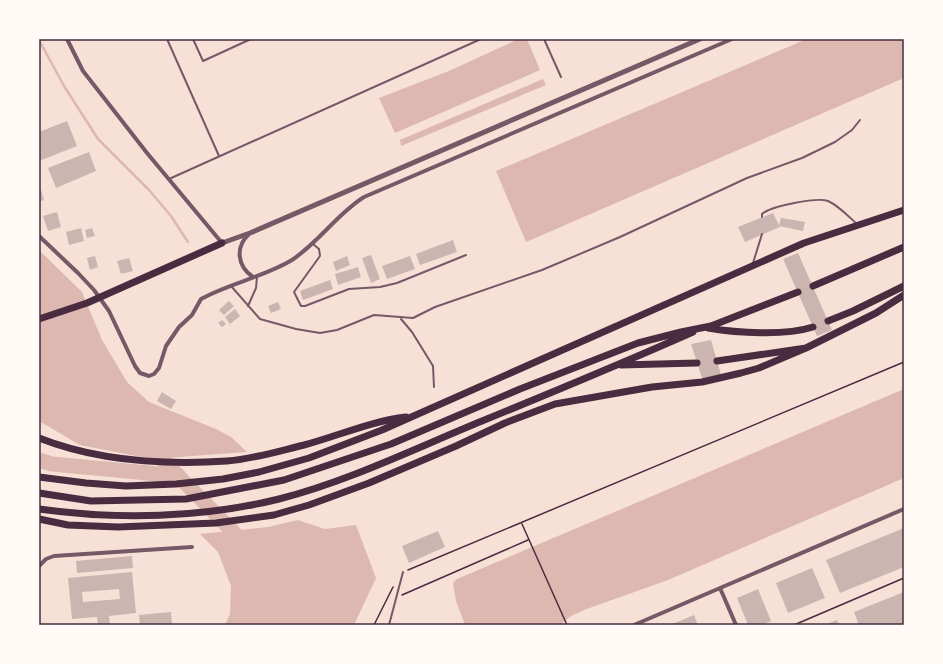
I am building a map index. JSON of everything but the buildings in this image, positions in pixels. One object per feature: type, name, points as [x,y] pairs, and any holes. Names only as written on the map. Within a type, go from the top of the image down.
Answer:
[{"type":"highway","points":[[39,476],[86,483],[126,486],[176,484],[215,480],[259,472],[309,458],[350,444],[804,243],[904,210]]},
{"type":"highway","points":[[39,320],[87,303],[222,243]]},
{"type":"highway","points":[[813,286],[904,247]]},
{"type":"highway","points":[[828,321],[853,311],[904,286]]},
{"type":"highway","points":[[39,493],[91,501],[186,499],[234,492],[284,480],[391,444],[513,392],[638,343],[711,326],[798,292]]},
{"type":"highway","points":[[39,519],[68,525],[118,527],[188,525],[274,515],[309,505],[376,480],[456,446],[504,423],[555,404],[652,387],[702,382],[759,368],[806,348],[876,313],[904,295]]},
{"type":"highway","points":[[39,509],[81,515],[128,516],[174,514],[236,508],[280,498],[342,479],[704,328],[769,332],[804,330],[813,327]]},
{"type":"highway","points":[[717,361],[806,348]]},
{"type":"highway","points":[[617,365],[697,363]]},
{"type":"highway","points":[[39,438],[96,454],[155,462],[228,461],[264,455],[306,445],[386,420],[411,417]]},
{"type":"street","points":[[66,39],[83,71],[168,179],[222,243],[250,233],[700,39]]},
{"type":"street","points":[[39,236],[94,290],[109,311],[135,366],[140,373],[148,376],[154,374],[159,368],[166,346],[179,327],[192,316],[201,298],[287,263],[312,244],[354,204],[378,190],[732,39]]},
{"type":"street","points":[[250,233],[242,243],[239,256],[243,268],[255,276]]},
{"type":"street","points":[[634,625],[904,509]]},
{"type":"street","points":[[40,564],[54,556],[192,547]]},
{"type":"street","points":[[720,588],[736,625]]},
{"type":"lane","points":[[166,39],[219,156]]},
{"type":"lane","points":[[193,39],[203,61],[251,39]]},
{"type":"lane","points":[[168,179],[481,39]]},
{"type":"lane","points":[[544,39],[561,77]]},
{"type":"lane","points":[[231,286],[260,320],[320,333],[337,330],[374,315],[386,315],[401,319],[413,318],[434,307],[542,270],[728,187],[782,166],[835,142],[852,130],[860,120]]},
{"type":"lane","points":[[762,217],[762,214],[772,208],[821,200],[833,205],[858,224]]},
{"type":"lane","points":[[752,266],[762,234]]},
{"type":"lane","points":[[312,244],[318,249],[320,256],[294,292],[301,306],[305,306],[349,289],[380,287],[397,283],[466,255]]},
{"type":"lane","points":[[248,306],[256,288],[255,276]]},
{"type":"lane","points":[[401,319],[412,332],[433,366],[434,387]]},
{"type":"lane","points":[[389,625],[398,596],[403,572]]},
{"type":"path","points":[[403,572],[522,524],[904,362]]},
{"type":"path","points":[[522,524],[567,625]]},
{"type":"path","points":[[398,596],[528,540]]},
{"type":"path","points":[[794,625],[904,578]]},
{"type":"path","points":[[374,625],[393,587]]},
{"type":"shaded area","points":[[519,39],[527,39],[540,70],[395,133],[379,98],[449,71]]},
{"type":"shaded area","points":[[807,39],[904,39],[904,78],[526,242],[496,171]]},
{"type":"shaded area","points":[[543,79],[546,85],[401,146],[400,140]]},
{"type":"shaded area","points":[[39,250],[82,292],[102,340],[127,382],[149,402],[216,429],[231,437],[247,452],[152,459],[80,445],[39,421]]},
{"type":"shaded area","points":[[904,389],[904,478],[668,580],[584,610],[571,616],[560,625],[465,625],[456,601],[453,583],[457,579]]},
{"type":"shaded area","points":[[298,520],[325,529],[356,525],[376,578],[354,625],[225,625],[230,614],[231,586],[218,552],[200,534],[268,527]]},
{"type":"waterway","points":[[39,40],[64,86],[98,139],[149,190],[171,216],[188,242]]},
{"type":"waterway","points":[[154,451],[246,545]]},
{"type":"waterway","points":[[39,460],[52,464],[179,476]]}]
